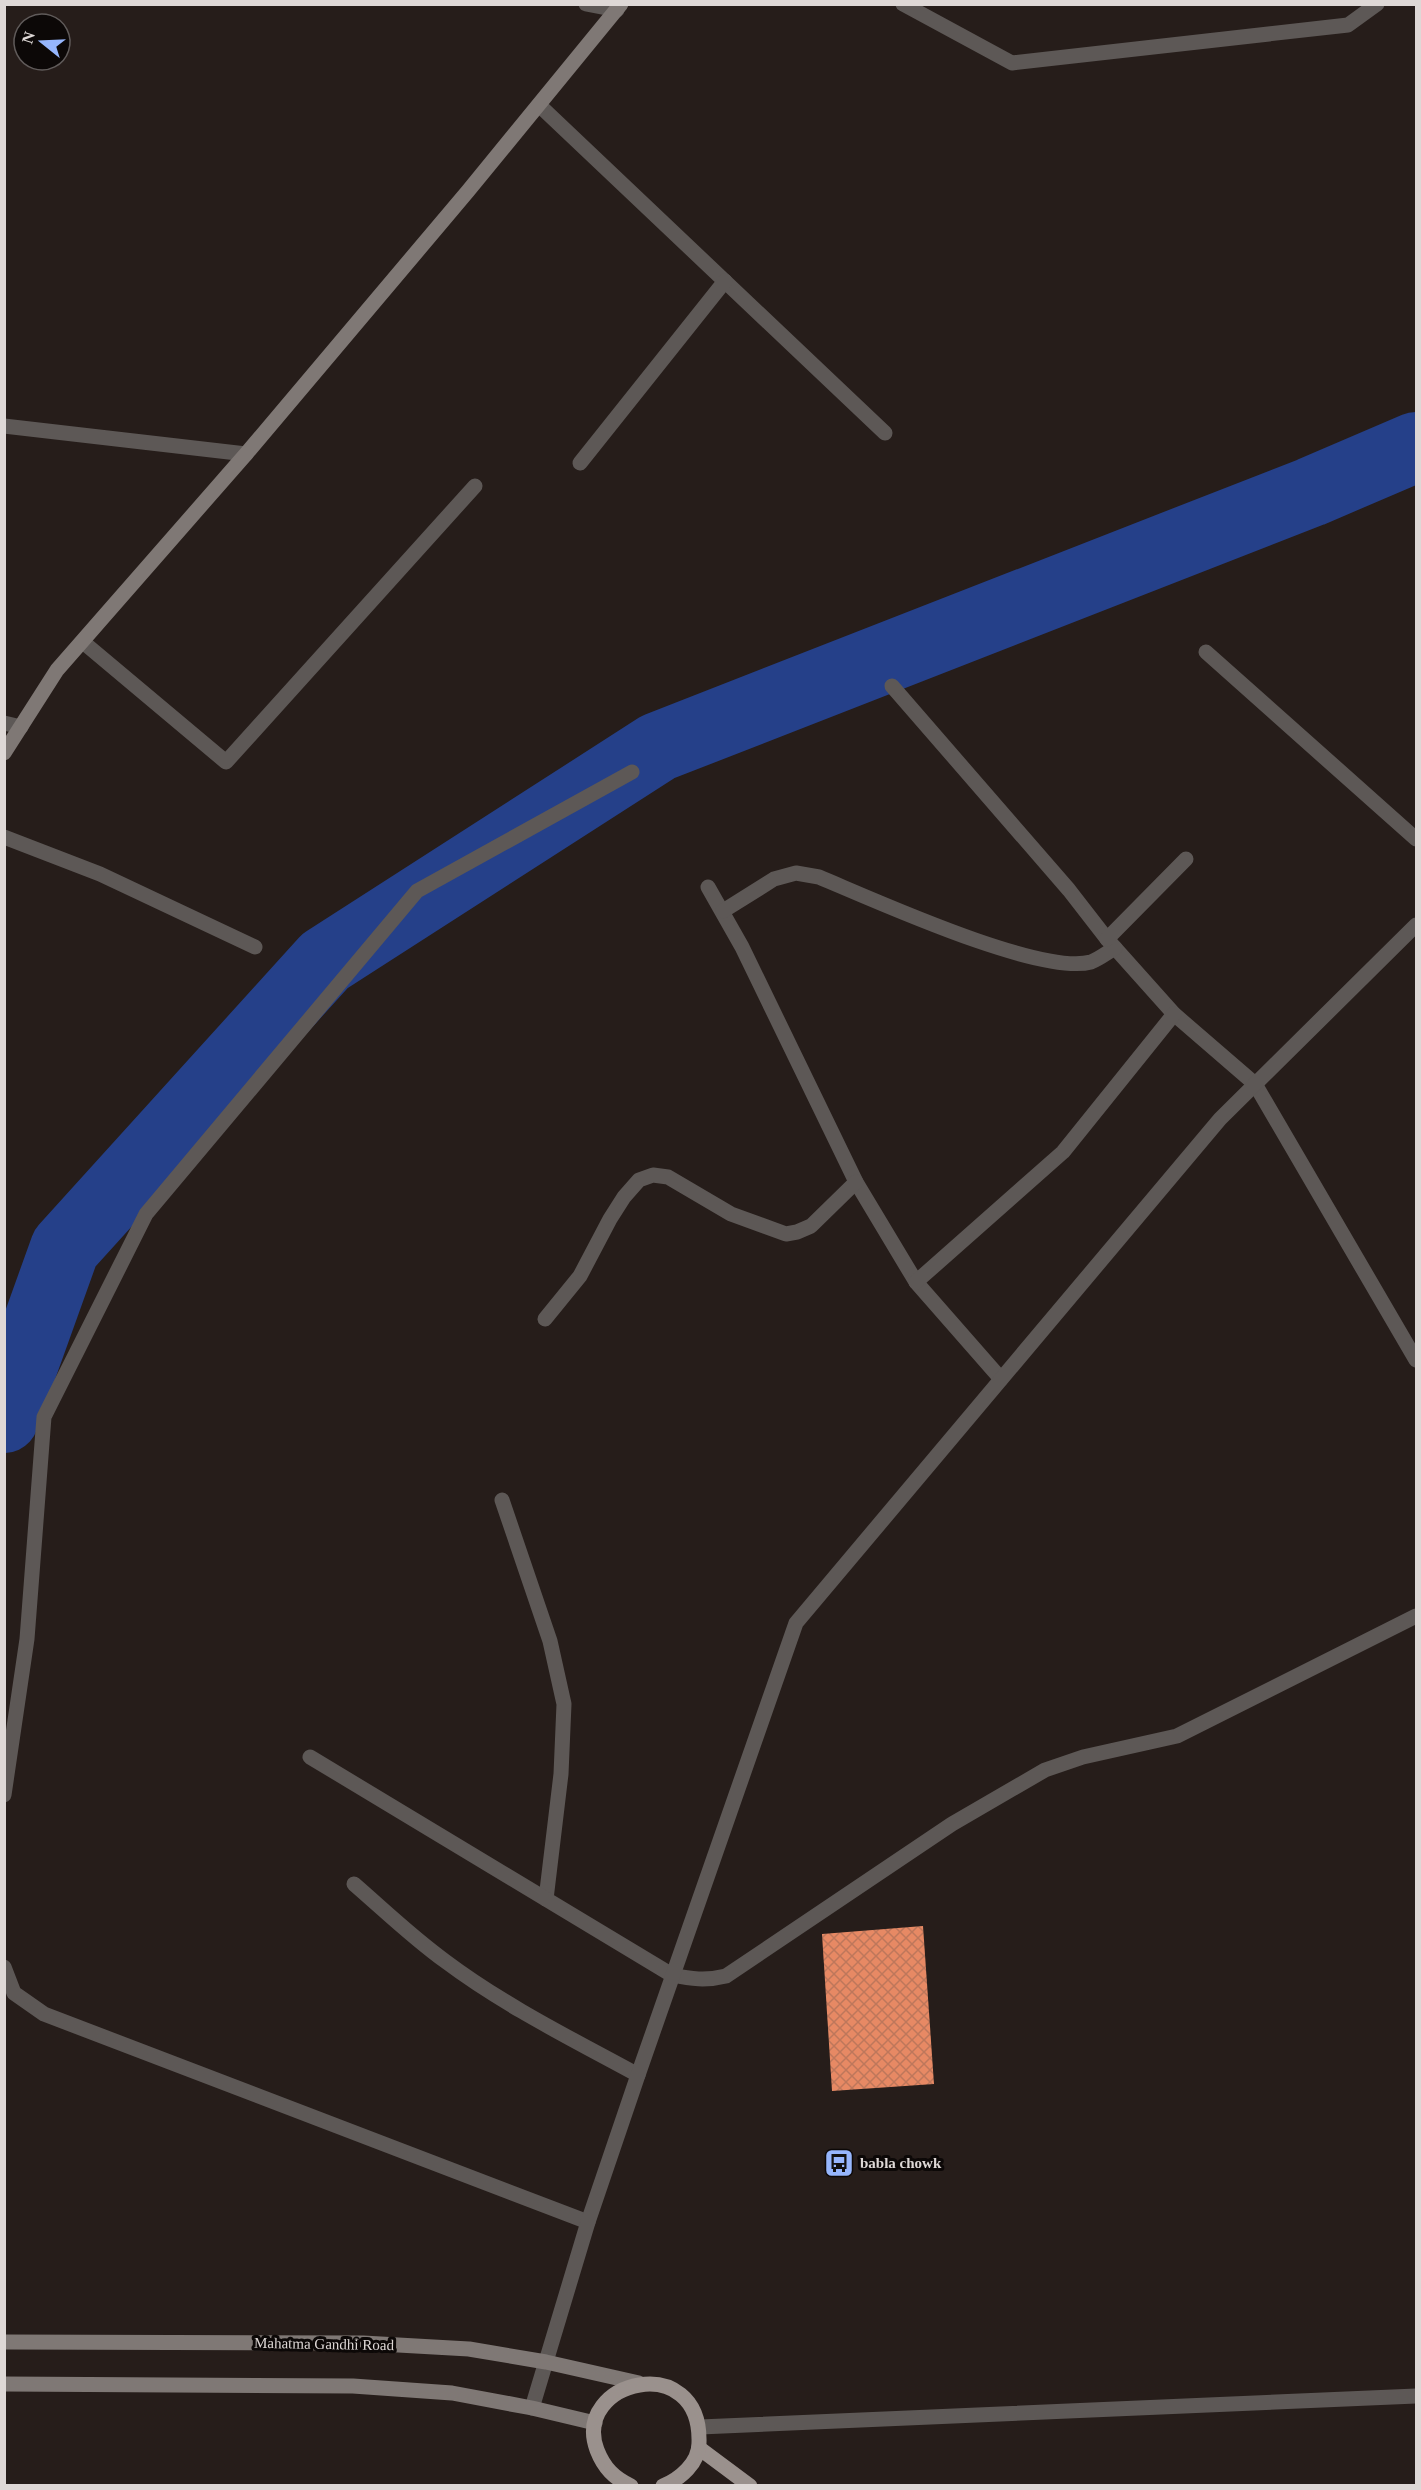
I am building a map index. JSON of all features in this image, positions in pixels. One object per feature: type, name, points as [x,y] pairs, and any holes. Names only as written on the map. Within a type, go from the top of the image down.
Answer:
[{"type":"main road","points":[[4,753],[57,670],[246,454],[619,7]]},
{"type":"main road","name":"Mahatma Gandhi Road","points":[[4,2342],[363,2343],[469,2349],[546,2362],[639,2383]]},
{"type":"main road","points":[[631,2486],[616,2479],[602,2463],[595,2444],[595,2423],[604,2404],[620,2390],[639,2383],[660,2383],[678,2392],[692,2407],[700,2427],[699,2448],[690,2467],[688,2486]]},
{"type":"main road","points":[[4,2384],[352,2386],[453,2393],[595,2423]]},
{"type":"main road","points":[[699,2448],[750,2486]]},
{"type":"main road","points":[[663,2486],[675,2481],[690,2467]]},
{"type":"street","points":[[586,4],[619,7]]},
{"type":"street","points":[[903,4],[1012,63],[1348,25],[1377,4]]},
{"type":"street","points":[[539,105],[885,433]]},
{"type":"street","points":[[580,463],[725,281]]},
{"type":"street","points":[[4,426],[246,454]]},
{"type":"street","points":[[83,642],[226,762],[475,486]]},
{"type":"street","points":[[1206,652],[1416,839]]},
{"type":"street","points":[[892,686],[1174,1014],[1255,1084],[1416,1360]]},
{"type":"street","points":[[4,723],[21,727]]},
{"type":"street","points":[[4,1794],[27,1639],[44,1417],[146,1214],[417,891],[633,772]]},
{"type":"street","points":[[4,837],[100,874],[255,947]]},
{"type":"street","points":[[723,911],[774,879],[796,873],[819,877],[961,934],[1035,957],[1067,962],[1091,962],[1111,943],[1186,859]]},
{"type":"street","points":[[708,887],[723,911],[856,1182],[916,1282],[1000,1379]]},
{"type":"street","points":[[532,2408],[588,2222],[796,1623],[1220,1119],[1416,925]]},
{"type":"street","points":[[916,1282],[1063,1152],[1174,1014]]},
{"type":"street","points":[[545,1319],[580,1276],[610,1219],[624,1197],[639,1180],[653,1175],[668,1177],[731,1214],[786,1234],[811,1226],[856,1182]]},
{"type":"street","points":[[502,1500],[550,1641],[564,1704],[561,1774],[546,1899]]},
{"type":"street","points":[[310,1756],[672,1975],[711,1980],[726,1976],[952,1824],[1045,1770],[1083,1757],[1178,1736],[1416,1616]]},
{"type":"street","points":[[354,1884],[443,1960],[474,1982],[508,2004],[638,2075]]},
{"type":"street","points":[[4,1967],[14,1993],[44,2014],[588,2222]]},
{"type":"street","points":[[700,2427],[1416,2396]]},
{"type":"building","points":[[923,1926],[934,2084],[832,2091],[822,1934]]},
{"type":"waterway","points":[[4,1418],[65,1248],[325,961],[658,747],[1311,492],[1416,447]]},
{"type":"place","name":"babla chowk","points":[[839,2163]]}]
